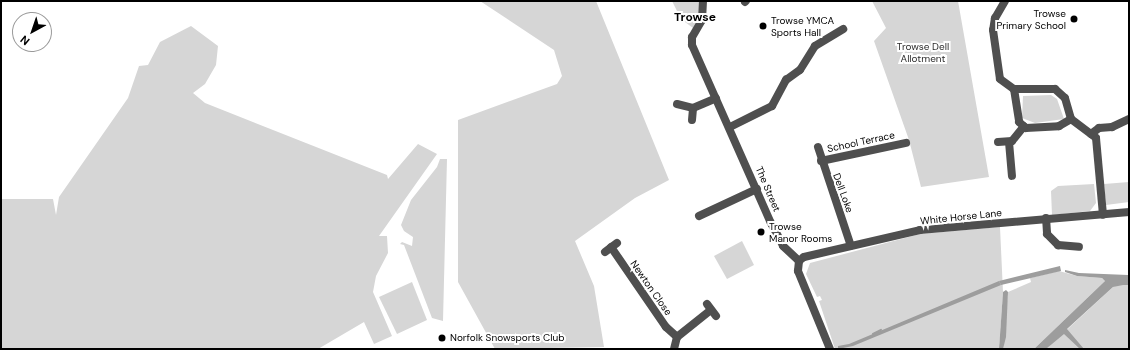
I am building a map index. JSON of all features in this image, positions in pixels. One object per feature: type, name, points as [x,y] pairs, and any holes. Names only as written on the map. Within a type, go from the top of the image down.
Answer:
[{"type":"street","name":"The Street","points":[[703,1],[702,20],[694,34],[692,44],[783,246],[799,261]]},
{"type":"street","points":[[1005,1],[995,18],[993,30],[1000,79],[1014,89],[1055,89],[1065,98],[1071,119],[1091,134],[1099,147],[1103,215]]},
{"type":"street","points":[[730,127],[772,106],[786,80],[800,70],[815,46],[843,29]]},
{"type":"street","points":[[1014,89],[1018,122],[1024,126],[1059,126],[1071,119]]},
{"type":"street","points":[[677,104],[693,108],[716,98]]},
{"type":"street","points":[[692,120],[693,108]]},
{"type":"street","points":[[1091,134],[1103,127],[1112,127],[1129,119]]},
{"type":"street","points":[[998,142],[1009,142],[1024,126]]},
{"type":"street","points":[[1009,142],[1012,176]]},
{"type":"street","name":"School Terrace","points":[[821,161],[906,143]]},
{"type":"street","name":"Dell Loke","points":[[818,147],[821,161],[852,246]]},
{"type":"street","points":[[700,216],[757,189]]},
{"type":"street","name":"White Horse Lane","points":[[799,261],[804,257],[920,230],[1129,212]]},
{"type":"street","points":[[1046,218],[1047,234],[1058,245],[1079,247]]},
{"type":"street","name":"Newton Close","points":[[611,247],[666,327],[677,337]]},
{"type":"street","points":[[799,261],[798,270],[829,346]]},
{"type":"street","points":[[674,349],[677,337],[711,310]]},
{"type":"green space","points":[[480,1],[596,1],[669,180],[635,198],[575,241],[594,286],[604,347],[495,349],[458,282],[458,120],[557,84],[562,76],[554,50]]},
{"type":"green space","points":[[672,1],[699,1],[700,14],[693,28],[681,19]]},
{"type":"green space","name":"Trowse Dell Allotment","points":[[872,1],[958,1],[989,177],[921,187],[909,140],[874,41],[886,28]]},
{"type":"green space","points":[[191,26],[218,46],[216,65],[205,84],[193,93],[205,103],[387,175],[388,179],[418,144],[437,154],[379,236],[387,236],[388,253],[376,276],[373,292],[392,336],[374,344],[364,322],[318,349],[1,349],[1,199],[53,199],[56,215],[59,197],[128,98],[139,66],[148,65],[160,42]]},
{"type":"green space","points":[[1051,95],[1057,99],[1064,119],[1035,123],[1022,118],[1023,96]]},
{"type":"green space","points":[[440,159],[447,159],[443,321],[432,318],[404,245],[400,244],[402,242],[412,246],[413,237],[404,231],[401,225],[411,200],[437,167]]},
{"type":"green space","points":[[1129,182],[1129,202],[1106,205],[1104,184]]},
{"type":"green space","points":[[1094,184],[1096,203],[1090,211],[1052,215],[1051,191],[1058,186]]},
{"type":"green space","points":[[1000,227],[1003,292],[999,349],[835,349],[819,301],[822,300],[820,296],[817,297],[806,274],[810,263],[920,234]]},
{"type":"green space","points":[[742,241],[754,265],[727,279],[714,256]]},
{"type":"green space","points":[[1059,271],[1077,276],[1102,278],[1105,281],[1034,349],[1003,349],[1008,292],[1031,282],[1030,278]]},
{"type":"green space","points":[[412,282],[427,320],[397,334],[379,297]]},
{"type":"green space","points":[[1119,284],[1129,285],[1129,349],[1046,349],[1113,287]]},
{"type":"shaded area","points":[[1060,266],[1061,271],[1001,285],[999,281]]},
{"type":"shaded area","points":[[1065,270],[1079,273],[1128,275],[1128,284],[1113,287],[1067,329],[1084,349],[1080,349],[1064,334],[1046,349],[1034,349],[1105,281],[1102,278],[1077,276],[1065,272]]},
{"type":"shaded area","points":[[999,281],[1001,285],[853,346],[838,349],[838,346],[849,344]]},
{"type":"shaded area","points":[[1006,290],[1008,292],[1006,337],[1003,349],[999,349],[1003,292]]},
{"type":"waterway","points":[[1118,284],[1129,284]]},
{"type":"waterway","points":[[873,334],[881,330]]},
{"type":"waterway","points":[[834,349],[840,349]]},
{"type":"place","name":"Trowse Primary School","points":[[1074,19]]},
{"type":"place","name":"Trowse YMCA Sports Hall","points":[[763,26]]},
{"type":"place","name":"Trowse Manor Rooms","points":[[761,232]]},
{"type":"place","name":"Norfolk Snowsports Club","points":[[442,338]]},
{"type":"district","name":"Trowse","points":[[695,18]]}]
